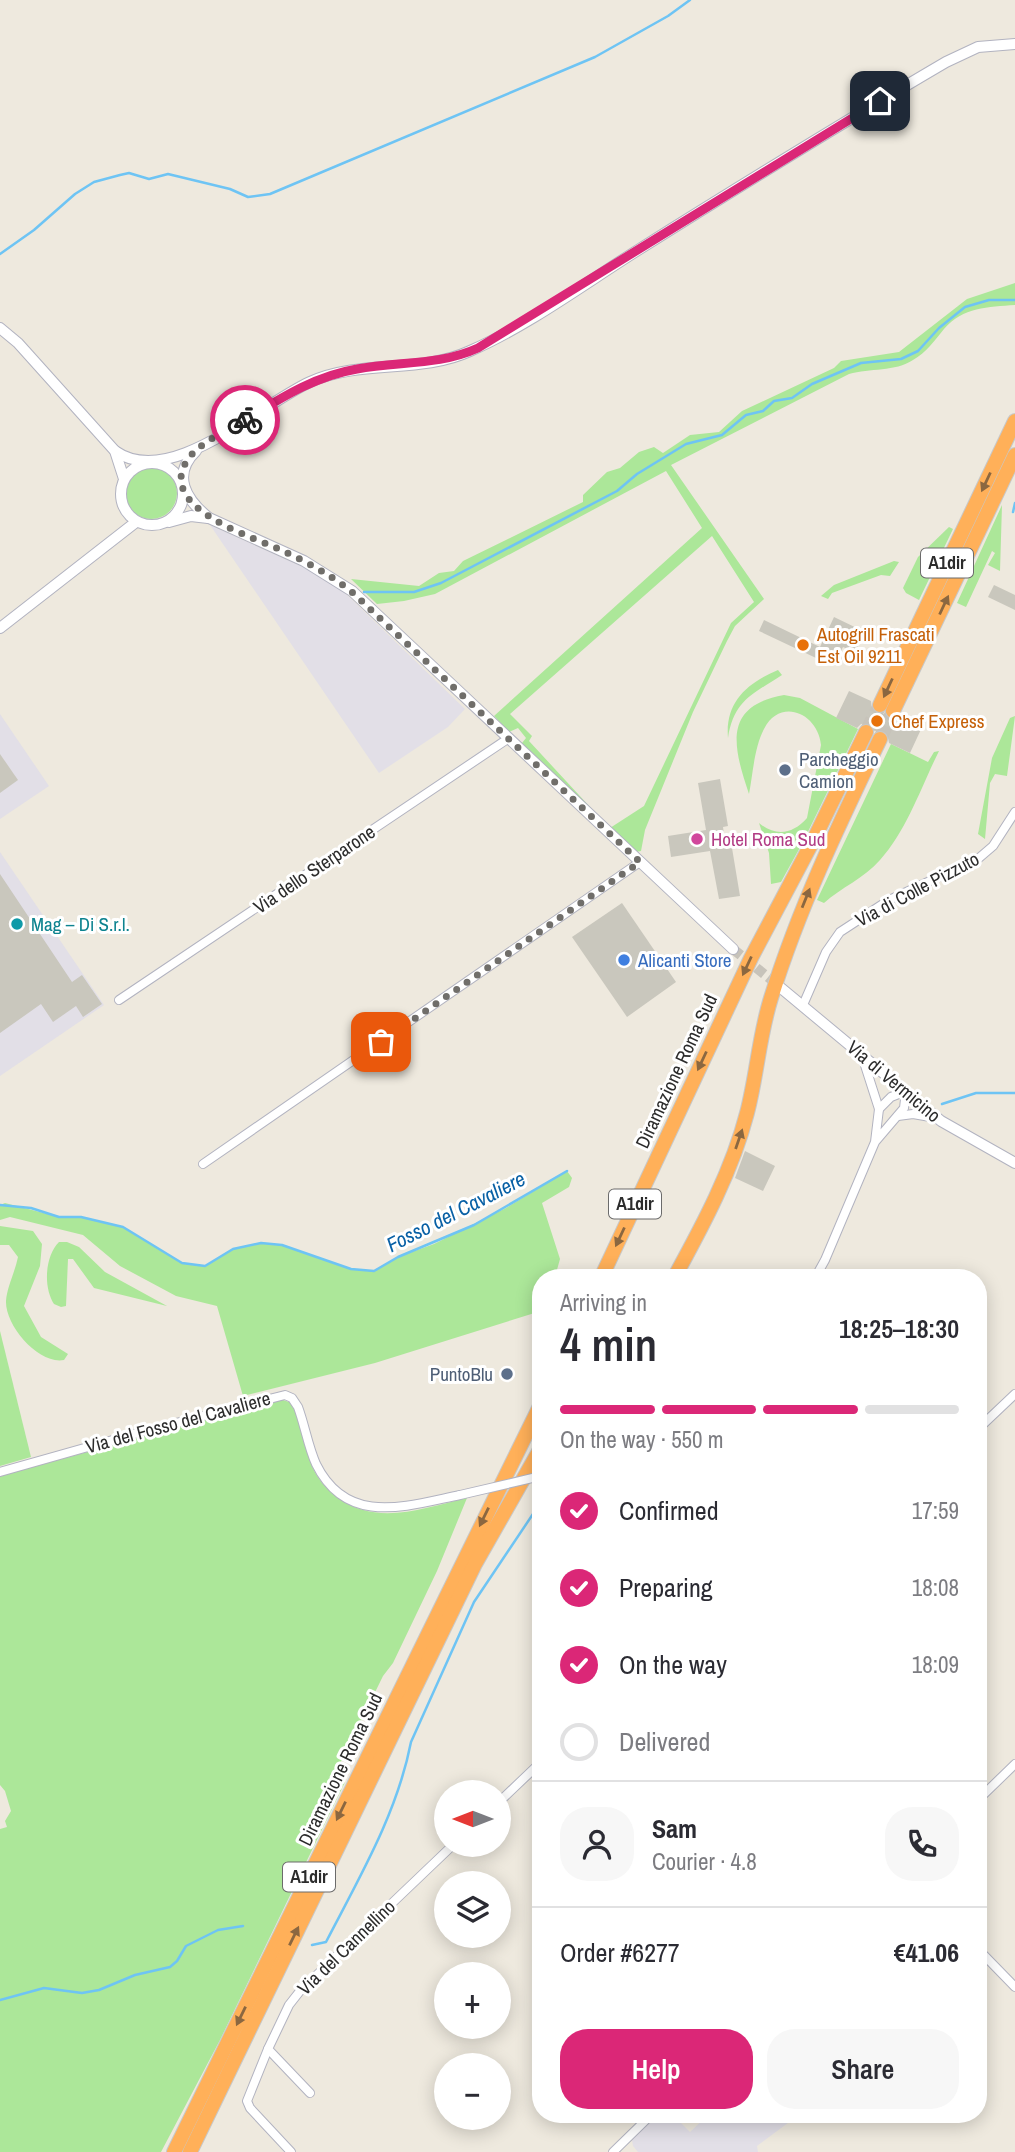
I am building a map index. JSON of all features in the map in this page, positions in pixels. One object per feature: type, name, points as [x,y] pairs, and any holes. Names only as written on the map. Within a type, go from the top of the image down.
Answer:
[{"type":"highway","name":"A1dir","points":[[1015,421],[886,708],[1015,455]]},
{"type":"highway","name":"Diramazione Roma Sud","points":[[605,1269],[754,952],[819,829],[866,732]]},
{"type":"highway","points":[[679,1269],[710,1209],[737,1146],[749,1104],[765,1016],[802,909],[880,739]]},
{"type":"highway","name":"Diramazione Roma Sud","points":[[173,2152],[532,1422]]},
{"type":"highway","name":"Diramazione Roma Sud","points":[[190,2152],[475,1564],[532,1464]]},
{"type":"main road","points":[[209,518],[191,516],[146,525],[136,522],[123,508],[121,489],[124,480],[136,467],[198,449],[287,394],[320,378],[357,369],[443,360],[478,348],[946,62],[984,46],[1015,44]]},
{"type":"main road","points":[[0,328],[18,343],[115,451],[131,459],[172,470],[192,503],[209,518],[304,561],[345,586],[733,949]]},
{"type":"main road","points":[[166,522],[180,507],[185,465],[198,449]]},
{"type":"main road","points":[[115,451],[124,480]]},
{"type":"main road","points":[[0,628],[136,522]]},
{"type":"main road","name":"Via di Vermicino","points":[[781,988],[936,1118],[1015,1163]]},
{"type":"street","name":"Via dello Sterparone","points":[[119,1000],[509,738]]},
{"type":"street","name":"Via di Colle Pizzuto","points":[[803,1006],[826,952],[840,932],[888,900],[979,858],[993,846],[1015,812]]},
{"type":"street","points":[[202,1164],[640,862]]},
{"type":"street","points":[[861,1053],[878,1110],[876,1142]]},
{"type":"street","points":[[820,1269],[876,1142],[906,1103],[906,1091],[891,1097],[878,1110]]},
{"type":"street","points":[[898,1116],[914,1114],[936,1118]]},
{"type":"street","points":[[987,1420],[1015,1394]]},
{"type":"street","name":"Via del Fosso del Cavaliere","points":[[0,1472],[282,1395],[290,1397],[297,1404],[320,1470],[330,1484],[352,1501],[367,1507],[387,1509],[532,1478]]},
{"type":"street","points":[[987,1791],[1015,1764]]},
{"type":"street","points":[[511,1790],[532,1770]]},
{"type":"street","name":"Via del Cannellino","points":[[291,2152],[250,2108],[247,2101],[293,1998],[440,1857]]},
{"type":"street","points":[[987,1958],[1015,1987]]},
{"type":"street","points":[[268,2049],[310,2093]]},
{"type":"street","points":[[613,2152],[643,2123]]},
{"type":"shaded area","points":[[210,525],[305,568],[344,592],[465,709],[448,727],[379,773]]},
{"type":"shaded area","points":[[0,714],[49,786],[0,819]]},
{"type":"shaded area","name":"Mag – Di S.r.l.","points":[[0,852],[104,1005],[0,1076]]},
{"type":"shaded area","points":[[643,2123],[681,2123],[690,2132],[700,2123],[788,2123],[757,2146],[758,2152],[638,2152],[633,2146],[631,2134]]},
{"type":"green space","points":[[1015,283],[1015,305],[976,309],[959,316],[922,354],[906,364],[849,374],[671,465],[764,599],[735,626],[727,641],[693,712],[645,830],[641,851],[636,852],[610,828],[644,806],[731,623],[754,602],[712,536],[510,714],[532,736],[529,741],[603,821],[522,743],[526,738],[518,728],[509,732],[494,716],[702,528],[666,471],[435,594],[377,604],[351,579],[419,586],[439,573],[454,571],[463,561],[583,502],[583,495],[607,472],[620,468],[639,452],[654,447],[663,453],[690,435],[719,432],[742,411],[834,368],[841,361],[899,352],[967,299]]},
{"type":"green space","points":[[151,467],[161,469],[169,475],[175,483],[175,503],[169,511],[161,517],[151,519],[141,517],[133,511],[127,503],[125,493],[127,483],[133,475],[141,469]]},
{"type":"green space","points":[[1002,505],[1000,571],[988,565],[995,553],[992,551],[966,607],[957,603]]},
{"type":"green space","points":[[949,527],[953,529],[919,600],[906,593],[903,588],[918,557]]},
{"type":"green space","points":[[894,561],[899,562],[890,576],[881,575],[832,593],[828,599],[821,596],[834,585]]},
{"type":"green space","points":[[778,670],[782,675],[754,693],[740,706],[728,738],[730,714],[740,695],[757,681]]},
{"type":"green space","points":[[784,695],[800,698],[858,729],[781,882],[771,884],[769,853],[759,823],[772,830],[784,832],[796,828],[807,818],[821,745],[813,724],[806,717],[788,712],[771,719],[764,729],[756,753],[749,794],[739,761],[737,732],[741,719],[750,709]]},
{"type":"green space","points":[[1015,716],[1007,776],[995,774],[990,783],[985,839],[978,834],[992,758],[1010,718]]},
{"type":"green space","points":[[891,744],[928,762],[934,752],[939,751],[906,822],[890,848],[867,872],[824,903],[817,900]]},
{"type":"green space","points":[[567,1171],[572,1178],[569,1187],[542,1203],[560,1259],[557,1269],[532,1269],[532,1314],[375,1363],[243,1396],[217,1306],[176,1296],[120,1266],[83,1235],[10,1217],[0,1220],[0,1205],[5,1203],[59,1217],[81,1217],[123,1227],[182,1263],[205,1266],[233,1249],[261,1243],[282,1245],[351,1269],[374,1271],[398,1257],[434,1244],[506,1208]]},
{"type":"green space","points":[[0,1226],[33,1231],[42,1244],[40,1266],[24,1306],[41,1337],[68,1354],[64,1360],[54,1360],[34,1350],[17,1332],[11,1321],[6,1301],[18,1257],[9,1245],[0,1245]]},
{"type":"green space","points":[[59,1242],[79,1247],[105,1272],[167,1306],[94,1288],[73,1259],[68,1259],[66,1306],[54,1304],[48,1289],[47,1272],[51,1255]]},
{"type":"green space","points":[[0,1331],[31,1457],[0,1466]]},
{"type":"green space","points":[[280,1399],[289,1402],[298,1417],[317,1476],[333,1494],[352,1506],[384,1513],[400,1512],[467,1498],[437,1571],[393,1663],[383,1676],[334,1776],[345,1782],[220,2040],[161,2152],[0,2152],[0,1829],[7,1827],[5,1821],[11,1811],[5,1791],[0,1785],[0,1476]]},
{"type":"building","points":[[994,585],[1015,595],[1015,610],[988,597]]},
{"type":"building","points":[[834,617],[865,632],[855,652],[843,647],[833,666],[759,631],[764,620],[820,647]]},
{"type":"building","name":"Chef Express","points":[[849,691],[871,701],[872,710],[877,714],[884,714],[893,721],[902,715],[923,725],[910,753],[889,743],[887,733],[884,730],[875,731],[870,723],[861,724],[857,728],[836,718]]},
{"type":"building","points":[[0,754],[18,780],[0,793]]},
{"type":"building","name":"Hotel Roma Sud","points":[[720,779],[728,826],[723,827],[726,849],[732,848],[740,896],[719,899],[710,851],[671,857],[668,836],[706,830],[698,783]]},
{"type":"building","name":"Mag – Di S.r.l.","points":[[0,874],[72,982],[82,975],[102,1004],[83,1017],[76,1006],[53,1022],[41,1004],[0,1033]]},
{"type":"building","name":"Alicanti Store","points":[[622,903],[676,982],[627,1017],[572,937]]},
{"type":"building","points":[[745,1151],[775,1166],[763,1191],[735,1178]]},
{"type":"waterway","points":[[0,254],[34,230],[75,194],[94,182],[120,175],[129,173],[149,179],[168,174],[230,189],[248,197],[270,194],[595,57],[668,16],[690,0]]},
{"type":"waterway","points":[[364,592],[414,592],[441,583],[617,491],[637,474],[686,444],[722,435],[746,415],[763,411],[774,401],[792,398],[812,384],[861,363],[901,359],[918,351],[939,328],[965,307],[989,300],[1015,300]]},
{"type":"waterway","points":[[1013,512],[1015,503]]},
{"type":"waterway","points":[[942,1104],[976,1093],[1015,1093]]},
{"type":"waterway","name":"Fosso del Cavaliere","points":[[0,1205],[31,1208],[59,1217],[81,1217],[123,1227],[182,1263],[205,1266],[233,1249],[261,1243],[282,1245],[351,1269],[374,1271],[398,1257],[474,1225],[567,1171]]},
{"type":"waterway","points":[[312,1945],[326,1942],[376,1845],[405,1769],[411,1742],[474,1602],[532,1515]]},
{"type":"waterway","points":[[0,2000],[44,1988],[82,1993],[99,1990],[135,1975],[170,1967],[186,1946],[218,1930],[243,1926]]},
{"type":"tunnel","points":[[866,732],[880,705]]},
{"type":"tunnel","points":[[880,739],[893,711]]},
{"type":"tunnel","points":[[733,949],[779,986]]},
{"type":"way so far","points":[[245,420],[198,449],[188,459],[183,473],[183,487],[192,503],[209,518],[304,561],[352,592],[640,862],[381,1042]]},
{"type":"place","name":"Autogrill Frascati Est Oil 9211","points":[[803,645]]},
{"type":"place","name":"Chef Express","points":[[877,721]]},
{"type":"place","name":"Parcheggio Camion","points":[[785,770]]},
{"type":"place","name":"Hotel Roma Sud","points":[[697,839]]},
{"type":"place","name":"Mag – Di S.r.l.","points":[[17,924]]},
{"type":"place","name":"Alicanti Store","points":[[624,960]]},
{"type":"place","name":"PuntoBlu","points":[[507,1374]]},
{"type":"route","points":[[245,420],[312,381],[328,376],[373,366],[443,360],[478,348],[880,101]]}]
